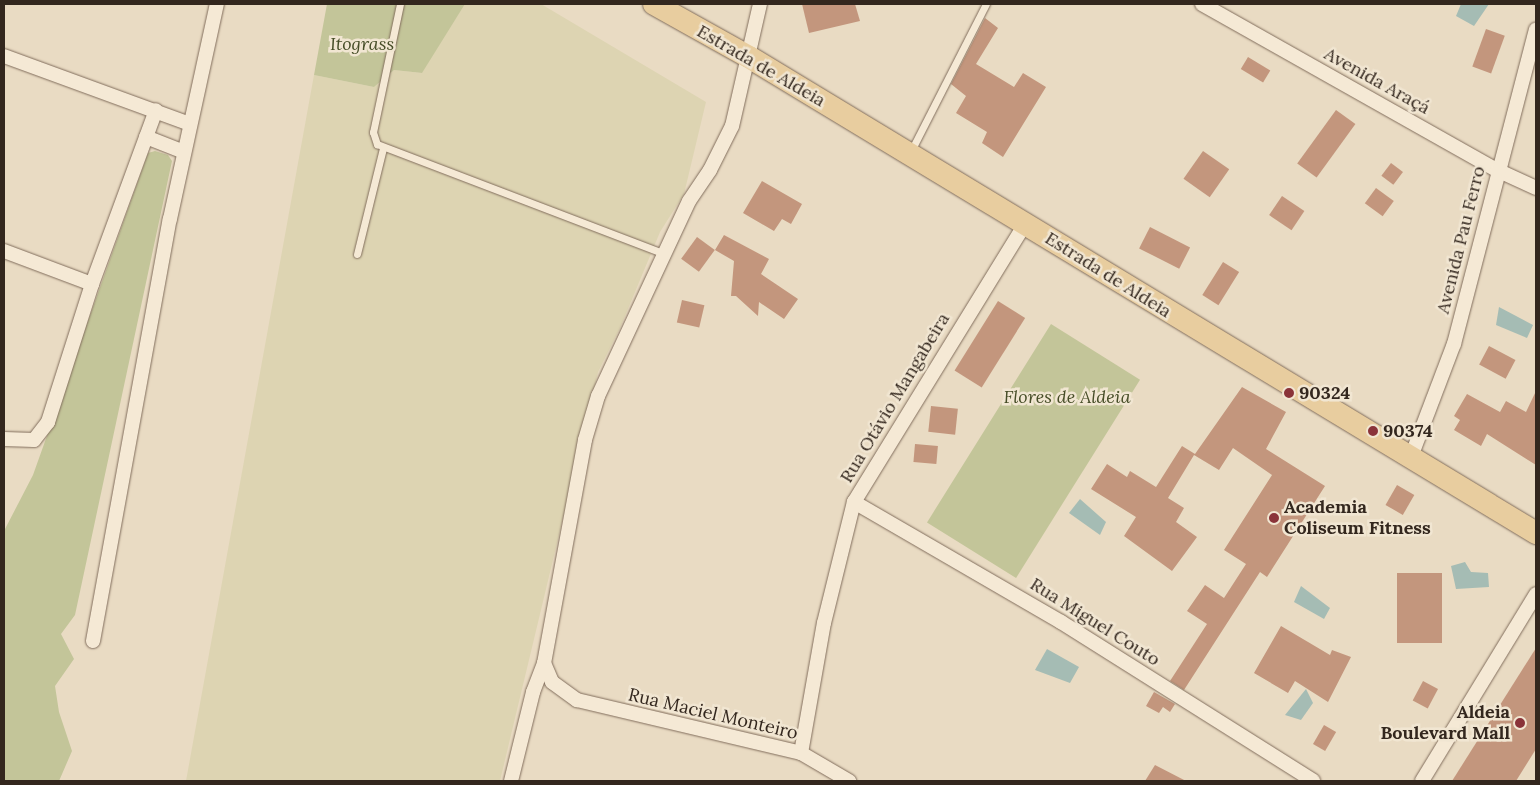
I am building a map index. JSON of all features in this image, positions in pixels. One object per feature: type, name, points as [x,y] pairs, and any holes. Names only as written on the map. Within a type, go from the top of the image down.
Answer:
[{"type":"main road","name":"Estrada de Aldeia","points":[[654,4],[749,57],[1262,370],[1411,457],[1536,534]]},
{"type":"street","points":[[93,642],[184,152],[217,4]]},
{"type":"street","points":[[511,781],[532,692],[544,663],[591,419],[598,396],[690,201],[710,170],[732,126],[760,4]]},
{"type":"street","name":"Avenida Araçá","points":[[1202,4],[1497,170],[1535,187]]},
{"type":"street","name":"Avenida Pau Ferro","points":[[1411,457],[1454,344],[1497,170],[1536,29]]},
{"type":"street","points":[[4,56],[190,124]]},
{"type":"street","points":[[4,439],[24,442],[42,433],[92,284],[156,110]]},
{"type":"street","points":[[146,137],[184,152]]},
{"type":"street","name":"Rua Otávio Mangabeira","points":[[801,753],[824,623],[854,502],[1025,224]]},
{"type":"street","points":[[4,252],[92,284]]},
{"type":"street","name":"Rua Miguel Couto","points":[[854,502],[1061,622],[1313,781]]},
{"type":"street","points":[[1422,781],[1536,594]]},
{"type":"street","name":"Rua Maciel Monteiro","points":[[544,663],[547,675],[564,693],[594,706],[801,753],[849,781]]},
{"type":"lane","points":[[400,4],[373,132],[377,144],[383,148],[666,254]]},
{"type":"lane","points":[[909,155],[986,4]]},
{"type":"lane","points":[[357,254],[383,148]]},
{"type":"shaded area","points":[[465,4],[541,4],[706,102],[684,194],[660,232],[620,328],[598,372],[500,781],[186,781],[314,75],[374,87],[394,70],[421,73]]},
{"type":"green space","name":"Itograss","points":[[327,4],[465,4],[422,73],[394,70],[374,87],[314,75]]},
{"type":"green space","points":[[155,151],[168,155],[172,161],[75,615],[61,634],[74,659],[55,686],[59,712],[72,751],[59,781],[4,781],[4,531],[33,475],[148,153]]},
{"type":"green space","name":"Flores de Aldeia","points":[[1051,324],[1140,380],[1016,578],[927,522]]},
{"type":"water","points":[[1461,4],[1489,4],[1474,26],[1456,16]]},
{"type":"water","points":[[1499,307],[1533,325],[1527,338],[1496,325]]},
{"type":"water","points":[[1080,499],[1106,522],[1100,535],[1069,513]]},
{"type":"water","points":[[1465,562],[1471,572],[1488,573],[1489,587],[1456,589],[1451,566]]},
{"type":"water","points":[[1301,586],[1330,608],[1324,619],[1294,602]]},
{"type":"water","points":[[1047,649],[1079,667],[1070,683],[1035,670]]},
{"type":"water","points":[[1306,689],[1313,703],[1301,720],[1285,715]]},
{"type":"building","points":[[802,4],[855,4],[860,21],[809,33]]},
{"type":"building","points":[[985,18],[998,28],[976,64],[1014,87],[1023,73],[1046,87],[1003,157],[982,143],[987,132],[956,113],[966,96],[951,84]]},
{"type":"building","points":[[1486,29],[1505,36],[1491,73],[1472,67]]},
{"type":"building","points":[[1248,57],[1270,70],[1263,82],[1241,69]]},
{"type":"building","points":[[1336,110],[1355,124],[1317,178],[1297,163]]},
{"type":"building","points":[[1203,151],[1229,169],[1210,197],[1183,179]]},
{"type":"building","points":[[1391,163],[1403,172],[1393,185],[1381,176]]},
{"type":"building","points":[[762,181],[802,204],[791,224],[782,219],[774,231],[743,213]]},
{"type":"building","points":[[1376,188],[1394,201],[1383,216],[1365,203]]},
{"type":"building","points":[[1282,196],[1304,211],[1292,230],[1269,215]]},
{"type":"building","points":[[1150,227],[1190,247],[1179,269],[1139,248]]},
{"type":"building","points":[[724,235],[769,259],[761,274],[798,299],[784,319],[759,302],[758,316],[736,296],[731,296],[734,261],[715,250]]},
{"type":"building","points":[[697,237],[715,250],[699,272],[681,259]]},
{"type":"building","points":[[1223,262],[1239,272],[1218,305],[1202,295]]},
{"type":"building","points":[[682,300],[704,305],[699,328],[677,322]]},
{"type":"building","points":[[998,301],[1025,318],[982,387],[955,371]]},
{"type":"building","points":[[1489,346],[1515,360],[1506,379],[1479,365]]},
{"type":"building","points":[[1242,387],[1286,412],[1266,449],[1325,486],[1267,577],[1260,572],[1184,690],[1170,681],[1207,624],[1187,611],[1205,585],[1224,598],[1246,564],[1224,550],[1272,475],[1233,448],[1219,470],[1194,455],[1168,498],[1184,508],[1176,522],[1197,537],[1172,571],[1124,536],[1136,517],[1091,489],[1107,464],[1127,477],[1130,471],[1156,487],[1182,446],[1195,454]]},
{"type":"building","points":[[1536,391],[1536,465],[1487,434],[1481,446],[1454,430],[1460,420],[1454,416],[1467,394],[1500,412],[1506,401],[1526,412]]},
{"type":"building","points":[[931,406],[958,409],[955,435],[928,432]]},
{"type":"building","points":[[915,444],[938,446],[936,464],[913,462]]},
{"type":"building","points":[[1397,485],[1414,495],[1403,515],[1386,505]]},
{"type":"building","points":[[1397,573],[1442,573],[1442,643],[1397,643]]},
{"type":"building","points":[[1281,626],[1330,655],[1332,650],[1351,657],[1328,702],[1295,681],[1288,693],[1254,673]]},
{"type":"building","points":[[1536,648],[1536,749],[1516,781],[1452,781]]},
{"type":"building","points":[[1423,681],[1438,689],[1428,708],[1413,700]]},
{"type":"building","points":[[1154,692],[1175,704],[1170,712],[1163,707],[1159,713],[1146,706]]},
{"type":"building","points":[[1324,725],[1336,732],[1325,751],[1313,744]]},
{"type":"building","points":[[1155,765],[1186,781],[1145,781]]},
{"type":"place","name":"90324","points":[[1289,393]]},
{"type":"place","name":"90374","points":[[1373,431]]},
{"type":"place","name":"Academia Coliseum Fitness","points":[[1274,518]]},
{"type":"place","name":"Aldeia Boulevard Mall","points":[[1520,723]]}]
